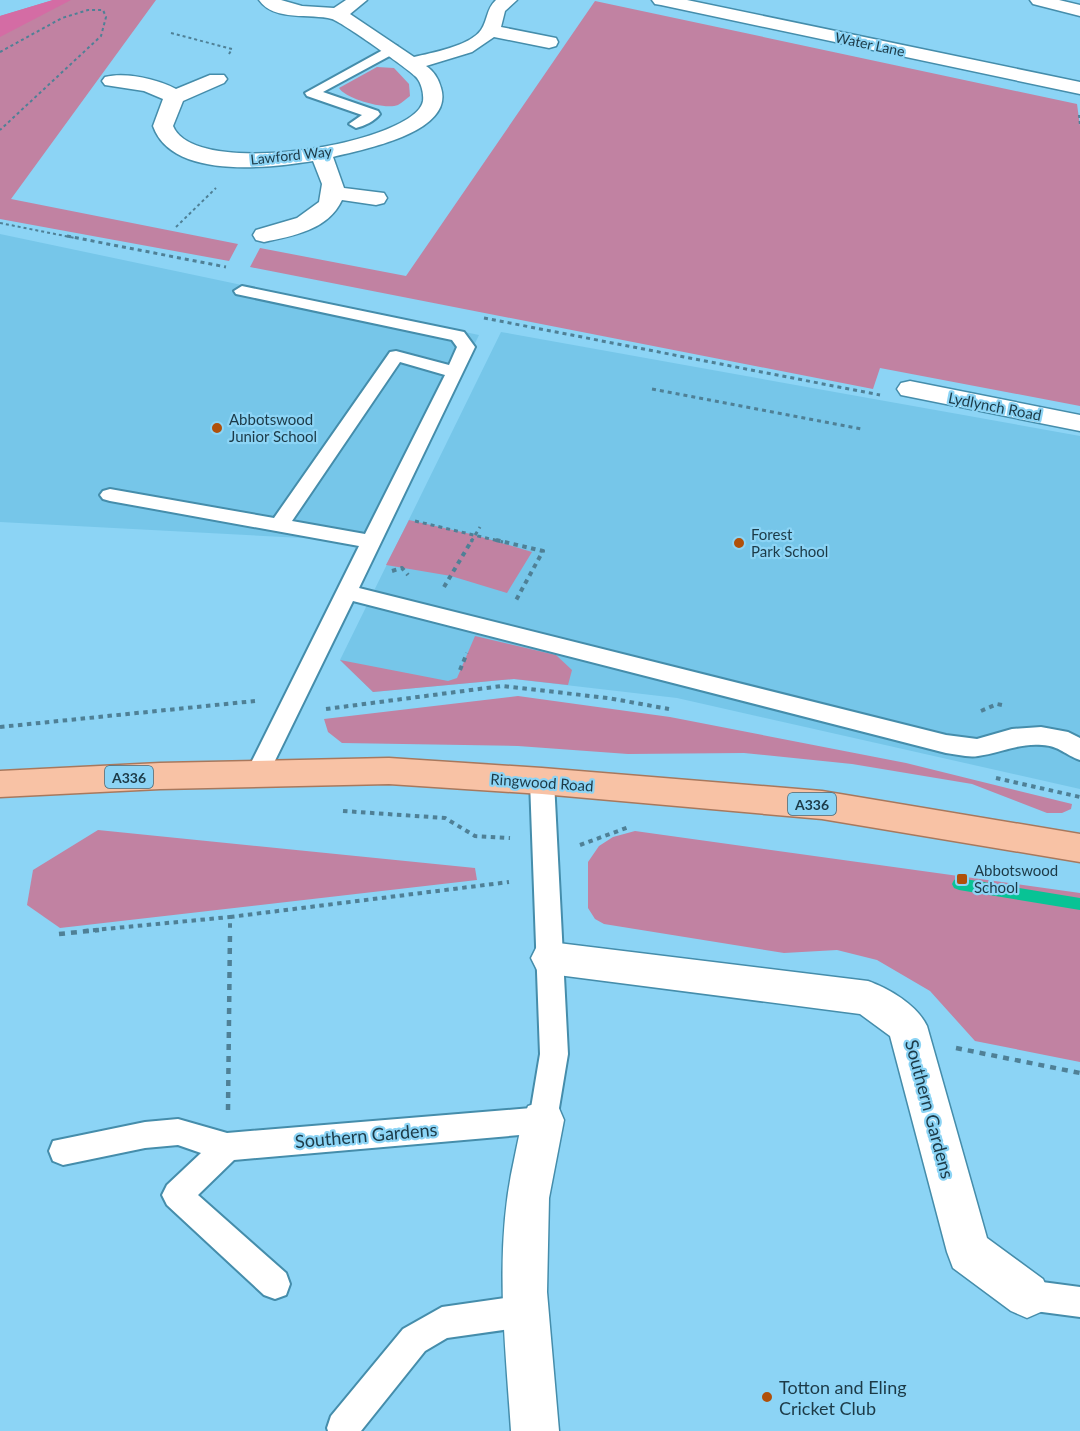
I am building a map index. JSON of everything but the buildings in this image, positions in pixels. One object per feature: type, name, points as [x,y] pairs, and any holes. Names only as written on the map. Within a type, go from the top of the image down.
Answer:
[{"type":"main road","name":"Ringwood Road","points":[[0,784],[258,773],[389,771],[542,781],[822,805],[1080,848]]},
{"type":"street","points":[[268,0],[291,8],[339,14],[358,0]]},
{"type":"street","points":[[413,63],[459,50],[477,41],[490,31],[495,12],[508,0]]},
{"type":"street","name":"Water Lane","points":[[661,0],[1080,88]]},
{"type":"street","points":[[1039,0],[1080,11]]},
{"type":"street","name":"Lawford Way","points":[[174,97],[163,126],[166,136],[179,147],[196,154],[224,159],[268,159],[321,154],[396,132],[416,122],[429,112],[434,99],[432,85],[424,73],[413,63],[339,14]]},
{"type":"street","points":[[490,31],[549,42]]},
{"type":"street","points":[[112,81],[149,86],[174,97],[217,79]]},
{"type":"street","points":[[264,235],[308,232],[328,205],[334,193],[332,176],[321,154]]},
{"type":"street","points":[[334,193],[376,198]]},
{"type":"street","name":"Lydlynch Road","points":[[910,390],[1080,423]]},
{"type":"street","name":"Southern Gardens","points":[[550,958],[868,998],[907,1026],[969,1252],[1027,1295]]},
{"type":"street","points":[[535,1431],[525,1311],[527,1198],[543,1120]]},
{"type":"lane","points":[[356,124],[373,114],[312,93],[392,49]]},
{"type":"lane","points":[[242,291],[458,336],[466,347],[258,773]]},
{"type":"lane","points":[[280,524],[396,356],[455,372]]},
{"type":"lane","points":[[110,495],[372,542]]},
{"type":"lane","points":[[347,592],[946,744],[976,748],[1012,738],[1041,736],[1068,741],[1080,751]]},
{"type":"lane","points":[[542,781],[554,1054],[543,1120]]},
{"type":"lane","name":"Southern Gardens","points":[[227,1147],[543,1120]]},
{"type":"lane","points":[[63,1151],[146,1135],[178,1132],[227,1147],[177,1195],[275,1284]]},
{"type":"lane","name":"Southern Gardens","points":[[1027,1295],[1080,1302]]},
{"type":"lane","points":[[343,1428],[414,1340],[442,1323],[525,1311]]},
{"type":"path","points":[[0,52],[67,14],[88,8],[103,10],[106,17],[101,36],[0,130]]},
{"type":"path","points":[[176,227],[217,187],[224,159]]},
{"type":"path","points":[[652,390],[862,429]]},
{"type":"path","points":[[409,520],[543,551],[515,603]]},
{"type":"path","points":[[0,727],[291,706],[502,686],[608,698],[678,711]]},
{"type":"path","points":[[989,776],[1080,798]]},
{"type":"path","points":[[59,934],[230,917],[546,877]]},
{"type":"path","points":[[227,1147],[230,917]]},
{"type":"path","points":[[911,1039],[1080,1073]]},
{"type":"shaded area","points":[[53,0],[156,0],[11,199],[238,244],[229,261],[0,219],[0,16]]},
{"type":"shaded area","points":[[53,0],[71,0],[0,37],[0,16]]},
{"type":"shaded area","points":[[595,1],[1077,104],[1080,126],[1080,406],[880,368],[873,389],[250,267],[260,248],[406,276]]},
{"type":"shaded area","points":[[377,67],[394,68],[409,84],[410,96],[398,105],[375,105],[357,100],[339,88]]},
{"type":"shaded area","name":"Abbotswood Junior School","points":[[0,234],[479,335],[379,542],[0,522]]},
{"type":"shaded area","name":"Forest Park School","points":[[501,332],[1080,436],[1080,789],[677,698],[514,679],[373,692],[340,660]]},
{"type":"shaded area","points":[[409,520],[475,535],[532,552],[507,593],[451,576],[386,565]]},
{"type":"shaded area","points":[[475,636],[556,655],[572,670],[568,685],[514,679],[373,692],[340,660],[448,681],[457,678]]},
{"type":"shaded area","points":[[518,696],[670,717],[906,763],[1072,804],[1071,809],[1062,813],[1047,813],[972,784],[852,764],[744,753],[628,754],[518,746],[342,743],[328,732],[324,719]]},
{"type":"shaded area","points":[[98,830],[475,868],[477,880],[60,928],[27,905],[33,870]]},
{"type":"shaded area","points":[[635,831],[1080,893],[1080,1062],[975,1041],[930,991],[877,960],[837,950],[784,953],[604,924],[595,919],[588,908],[588,862],[599,846],[613,837]]},
{"type":"waterway","points":[[959,884],[1080,904]]},
{"type":"place","name":"Abbotswood Junior School","points":[[217,428]]},
{"type":"place","name":"Forest Park School","points":[[739,543]]},
{"type":"place","name":"Abbotswood School","points":[[962,879]]},
{"type":"place","name":"Totton and Eling Cricket Club","points":[[767,1397]]}]
